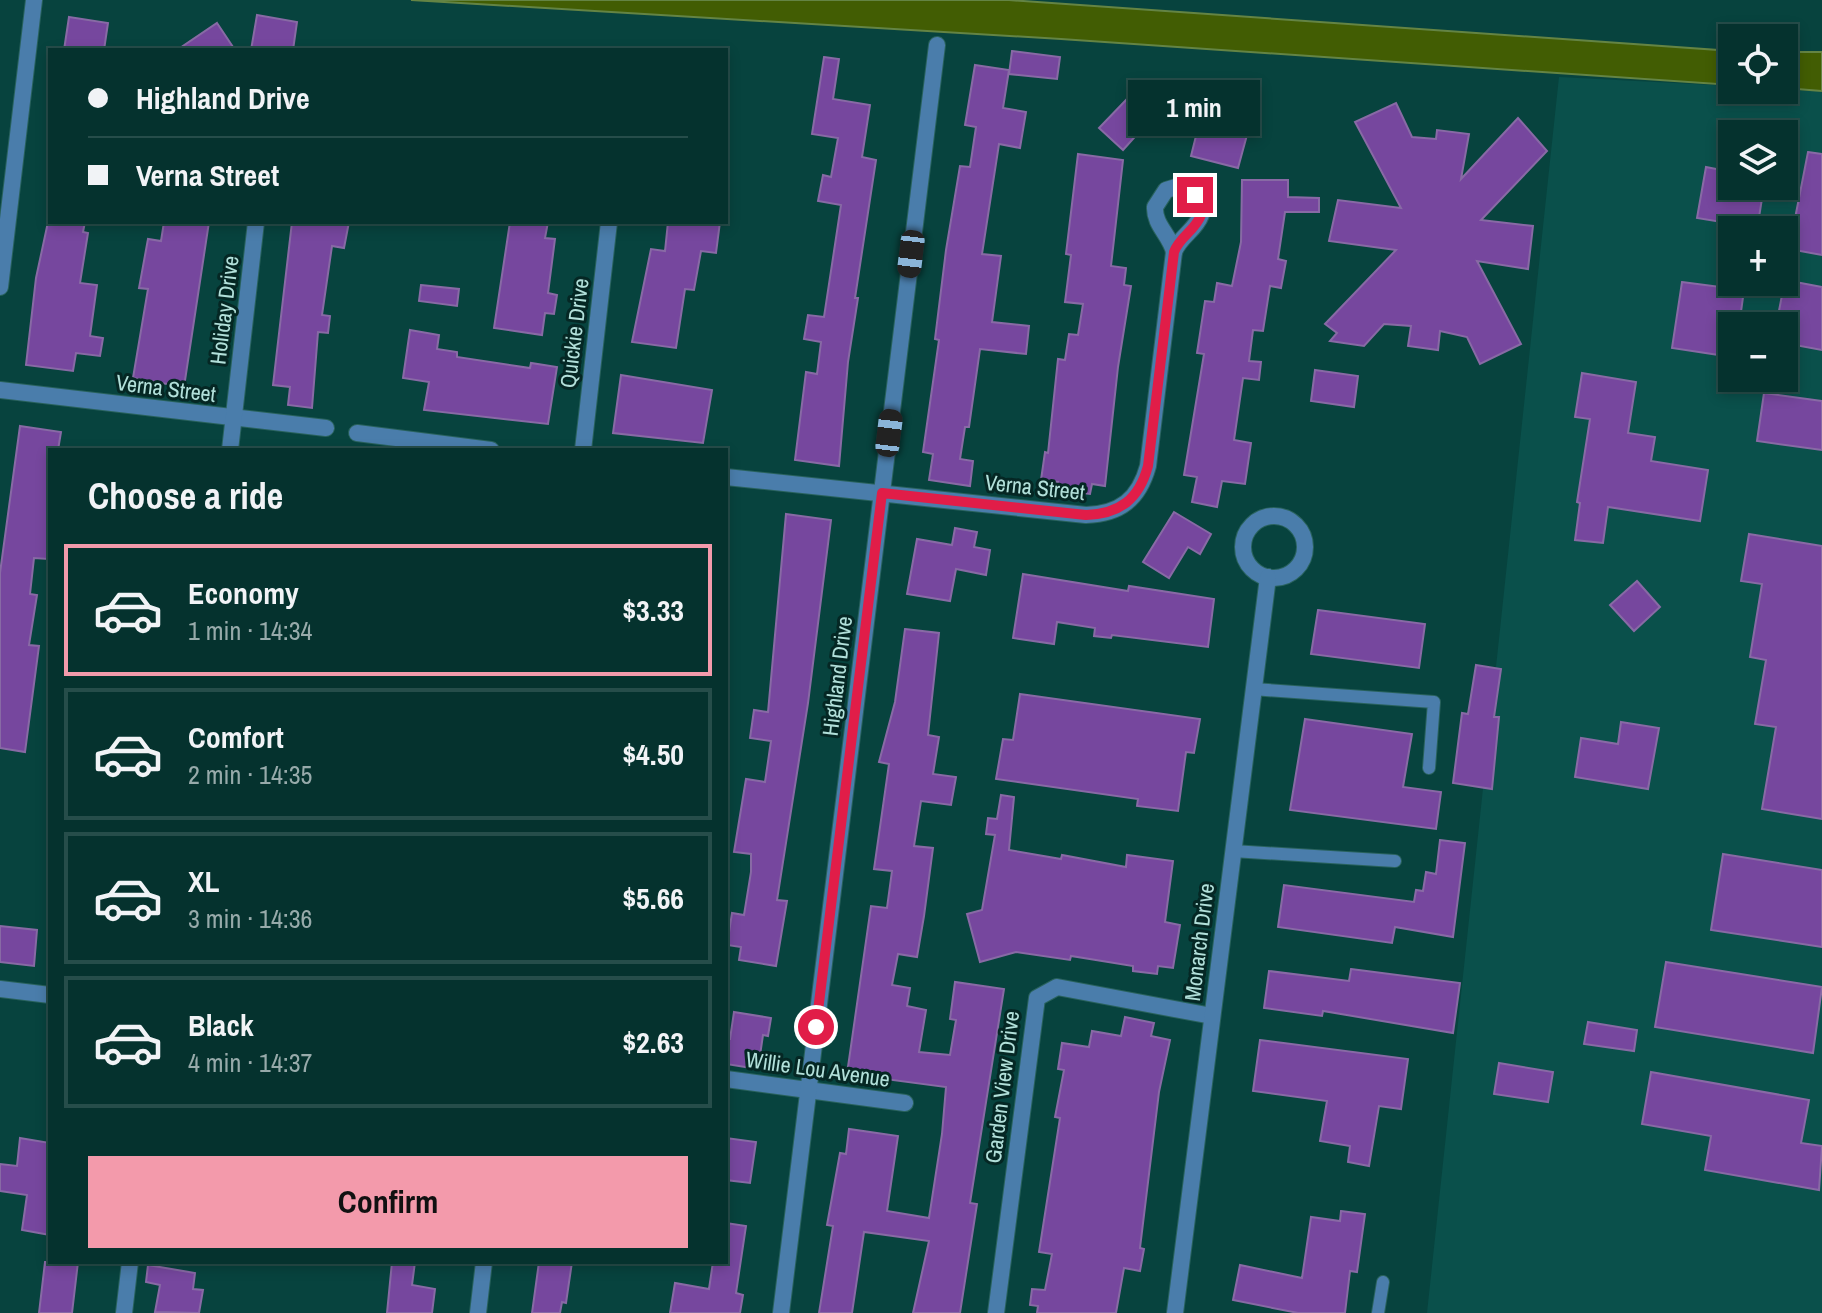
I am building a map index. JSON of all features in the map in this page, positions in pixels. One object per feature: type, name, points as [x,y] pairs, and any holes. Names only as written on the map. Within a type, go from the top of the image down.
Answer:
[{"type":"street","points":[[0,287],[34,0]]},
{"type":"street","name":"Highland Drive","points":[[781,1313],[937,45]]},
{"type":"street","name":"Holiday Drive","points":[[230,448],[256,224]]},
{"type":"street","name":"Quickie Drive","points":[[583,448],[609,224]]},
{"type":"street","name":"Verna Street","points":[[728,477],[1086,515],[1104,514],[1128,503],[1144,482],[1148,466],[1174,252]]},
{"type":"street","name":"Verna Street","points":[[0,390],[326,428]]},
{"type":"street","points":[[357,433],[475,448]]},
{"type":"street","name":"Monarch Drive","points":[[1175,1313],[1268,577]]},
{"type":"street","name":"Garden View Drive","points":[[996,1313],[1037,998],[1057,987],[1212,1016]]},
{"type":"street","points":[[0,989],[48,995]]},
{"type":"street","name":"Willie Lou Avenue","points":[[728,1079],[905,1103]]},
{"type":"street","points":[[124,1313],[130,1264]]},
{"type":"street","points":[[478,1313],[484,1264]]},
{"type":"lane","points":[[1253,689],[1434,702],[1429,768]]},
{"type":"lane","points":[[1233,851],[1395,861]]},
{"type":"lane","points":[[1378,1313],[1383,1282]]},
{"type":"shaded area","points":[[411,0],[1009,0],[1718,50],[1718,84],[1061,39]]},
{"type":"shaded area","points":[[1798,52],[1822,52],[1822,91],[1798,89]]},
{"type":"shaded area","points":[[1559,77],[1718,85],[1718,104],[1798,104],[1798,91],[1822,91],[1822,1313],[1427,1313]]},
{"type":"building","points":[[257,15],[297,22],[293,48],[251,48]]},
{"type":"building","points":[[69,17],[108,23],[104,48],[64,48]]},
{"type":"building","points":[[217,23],[234,48],[180,48]]},
{"type":"building","points":[[1012,51],[1060,57],[1057,79],[1009,74]]},
{"type":"building","points":[[824,57],[839,59],[833,99],[870,105],[862,157],[876,160],[855,298],[858,298],[848,362],[839,466],[795,460],[806,372],[817,374],[821,342],[804,339],[808,315],[824,317],[841,205],[818,201],[823,175],[831,177],[838,138],[812,134]]},
{"type":"building","points":[[975,65],[1009,70],[1003,108],[1026,112],[1020,148],[999,144],[982,254],[1001,256],[992,322],[1029,326],[1026,354],[980,349],[969,427],[965,427],[960,459],[973,461],[970,486],[929,480],[933,454],[923,452],[939,340],[935,339],[946,250],[960,166],[970,167],[976,127],[965,125]]},
{"type":"building","points":[[1127,99],[1150,120],[1123,150],[1099,128]]},
{"type":"building","points":[[1396,103],[1412,137],[1436,139],[1437,130],[1469,134],[1461,179],[1518,118],[1547,151],[1481,220],[1533,226],[1528,269],[1477,261],[1521,344],[1480,364],[1467,337],[1440,331],[1438,350],[1408,346],[1411,326],[1384,324],[1364,346],[1330,341],[1337,333],[1325,324],[1396,250],[1329,241],[1338,200],[1401,208],[1355,122]]},
{"type":"building","points":[[1202,112],[1250,124],[1238,168],[1191,156]]},
{"type":"building","points":[[1808,152],[1822,154],[1822,255],[1798,251],[1798,216],[1795,216]]},
{"type":"building","points":[[1078,154],[1123,160],[1111,266],[1126,268],[1124,285],[1131,286],[1118,367],[1105,486],[1092,484],[1090,494],[1057,490],[1058,482],[1041,480],[1045,452],[1048,453],[1058,359],[1065,360],[1069,334],[1078,335],[1083,304],[1065,302],[1071,255],[1066,254]]},
{"type":"building","points":[[1706,167],[1718,169],[1718,200],[1762,200],[1759,216],[1718,216],[1718,221],[1697,218]]},
{"type":"building","points":[[1242,180],[1288,180],[1288,197],[1319,198],[1319,212],[1285,212],[1278,259],[1286,261],[1281,288],[1270,286],[1263,331],[1253,330],[1249,361],[1261,362],[1259,380],[1243,378],[1234,440],[1251,443],[1245,484],[1222,481],[1217,507],[1192,502],[1197,477],[1184,475],[1204,354],[1197,353],[1205,301],[1214,302],[1217,283],[1232,286],[1241,242]]},
{"type":"building","points":[[48,222],[85,224],[83,232],[88,233],[80,283],[97,285],[90,336],[103,338],[100,356],[76,353],[73,371],[26,365],[36,278]]},
{"type":"building","points":[[164,224],[209,224],[184,387],[133,378],[148,289],[139,288],[148,239],[161,241]]},
{"type":"building","points":[[292,224],[349,224],[344,248],[332,246],[322,315],[330,316],[328,333],[318,332],[312,408],[288,405],[290,387],[273,385]]},
{"type":"building","points":[[510,224],[548,224],[545,238],[555,239],[548,293],[557,295],[554,314],[545,313],[542,335],[494,328]]},
{"type":"building","points":[[668,224],[720,224],[716,253],[701,251],[694,290],[685,289],[676,348],[632,342],[651,249],[665,251]]},
{"type":"building","points":[[1682,282],[1718,287],[1718,296],[1743,296],[1741,312],[1718,312],[1718,355],[1672,348]]},
{"type":"building","points":[[1798,282],[1822,287],[1822,350],[1798,346],[1798,312],[1779,312],[1782,296],[1798,296]]},
{"type":"building","points":[[421,285],[459,289],[457,306],[419,301]]},
{"type":"building","points":[[410,330],[439,335],[437,349],[457,352],[457,357],[530,368],[531,363],[557,367],[548,424],[424,410],[429,382],[403,378]]},
{"type":"building","points":[[1315,370],[1358,376],[1354,407],[1311,401]]},
{"type":"building","points":[[1582,373],[1636,382],[1628,433],[1655,437],[1651,461],[1708,470],[1700,521],[1608,507],[1603,543],[1575,540],[1580,503],[1577,502],[1590,419],[1575,417]]},
{"type":"building","points":[[621,375],[712,390],[703,443],[613,433]]},
{"type":"building","points":[[1764,393],[1822,401],[1822,450],[1757,441]]},
{"type":"building","points":[[20,426],[61,432],[58,448],[48,448],[48,559],[34,558],[30,594],[37,595],[29,645],[39,646],[25,752],[0,748],[0,573]]},
{"type":"building","points":[[1174,512],[1211,534],[1200,554],[1188,547],[1169,578],[1143,562]]},
{"type":"building","points":[[786,514],[831,520],[808,703],[777,900],[787,901],[776,966],[739,960],[741,947],[728,945],[732,913],[744,915],[751,872],[751,854],[734,852],[746,779],[765,782],[771,741],[750,738],[754,710],[768,712]]},
{"type":"building","points":[[955,528],[977,532],[974,547],[990,550],[986,575],[956,569],[950,601],[907,594],[917,539],[952,545]]},
{"type":"building","points":[[1749,534],[1822,546],[1822,819],[1762,809],[1776,727],[1755,724],[1766,660],[1750,657],[1762,584],[1741,581]]},
{"type":"building","points":[[1023,574],[1128,591],[1129,586],[1214,599],[1208,647],[1112,635],[1111,638],[1094,636],[1095,628],[1057,622],[1054,644],[1013,638]]},
{"type":"building","points":[[1637,581],[1660,607],[1634,631],[1610,605]]},
{"type":"building","points":[[1318,610],[1425,624],[1419,668],[1311,654]]},
{"type":"building","points":[[905,629],[939,633],[928,735],[939,737],[933,774],[956,777],[951,805],[921,801],[914,846],[933,848],[924,916],[917,957],[898,954],[892,985],[910,988],[907,1006],[926,1010],[919,1052],[950,1055],[956,1020],[950,1019],[955,982],[1004,989],[970,1203],[977,1204],[960,1313],[913,1313],[929,1241],[864,1232],[852,1313],[819,1313],[833,1226],[827,1225],[840,1153],[846,1154],[849,1129],[898,1136],[887,1211],[929,1218],[942,1134],[946,1087],[847,1074],[871,906],[887,908],[892,871],[874,869],[889,764],[879,762],[895,702]]},
{"type":"building","points":[[1476,665],[1501,669],[1494,717],[1499,717],[1492,789],[1453,783],[1462,713],[1468,714]]},
{"type":"building","points":[[1020,694],[1200,719],[1194,753],[1186,752],[1178,811],[1137,806],[1138,799],[996,779],[1003,739],[1013,740]]},
{"type":"building","points":[[1305,719],[1412,734],[1403,787],[1441,792],[1436,829],[1290,810]]},
{"type":"building","points":[[1621,722],[1659,728],[1648,789],[1575,777],[1581,738],[1618,744]]},
{"type":"building","points":[[1001,795],[1014,797],[1009,850],[1061,859],[1062,855],[1126,867],[1127,855],[1173,861],[1165,922],[1180,925],[1173,968],[1158,966],[1157,974],[1133,971],[1133,966],[1071,956],[1070,960],[1016,952],[980,962],[967,914],[982,910],[995,835],[986,834],[988,818],[997,819]]},
{"type":"building","points":[[1440,840],[1465,843],[1453,937],[1395,927],[1392,943],[1278,927],[1284,885],[1414,902],[1416,890],[1423,891],[1426,872],[1436,874]]},
{"type":"building","points":[[1723,854],[1822,870],[1822,947],[1711,930]]},
{"type":"building","points":[[0,926],[37,930],[34,966],[0,962]]},
{"type":"building","points":[[1666,962],[1822,987],[1813,1053],[1655,1027]]},
{"type":"building","points":[[1351,969],[1460,983],[1453,1033],[1323,1011],[1322,1016],[1264,1008],[1269,971],[1349,981]]},
{"type":"building","points":[[734,1012],[771,1018],[768,1036],[763,1035],[758,1069],[728,1064]]},
{"type":"building","points":[[1125,1017],[1154,1023],[1151,1036],[1170,1040],[1159,1092],[1140,1248],[1144,1249],[1140,1271],[1124,1268],[1116,1313],[1037,1313],[1038,1306],[1030,1305],[1032,1289],[1045,1290],[1052,1254],[1039,1252],[1060,1118],[1055,1117],[1064,1070],[1058,1069],[1062,1043],[1089,1047],[1092,1031],[1121,1036]]},
{"type":"building","points":[[1588,1022],[1637,1030],[1634,1051],[1584,1044]]},
{"type":"building","points":[[1260,1040],[1408,1059],[1401,1109],[1379,1106],[1369,1166],[1348,1162],[1350,1146],[1320,1141],[1327,1101],[1253,1091]]},
{"type":"building","points":[[1499,1063],[1553,1072],[1548,1102],[1494,1094]]},
{"type":"building","points":[[1651,1072],[1809,1100],[1801,1143],[1822,1146],[1819,1190],[1705,1170],[1711,1136],[1642,1124]]},
{"type":"building","points":[[20,1138],[48,1143],[48,1235],[22,1230],[27,1195],[0,1191],[0,1164],[17,1166]]},
{"type":"building","points":[[728,1138],[756,1142],[750,1183],[728,1180]]},
{"type":"building","points":[[1341,1211],[1365,1214],[1357,1272],[1350,1271],[1345,1313],[1298,1313],[1233,1300],[1240,1265],[1302,1278],[1311,1217],[1340,1221]]},
{"type":"building","points":[[728,1223],[746,1226],[736,1293],[743,1295],[740,1313],[670,1313],[675,1283],[709,1289],[713,1264],[728,1264]]},
{"type":"building","points":[[45,1262],[78,1264],[72,1313],[39,1313]]},
{"type":"building","points":[[392,1264],[415,1264],[412,1285],[435,1289],[432,1313],[387,1313]]},
{"type":"building","points":[[539,1264],[572,1264],[566,1303],[562,1302],[560,1313],[532,1313]]},
{"type":"building","points":[[148,1265],[195,1273],[193,1289],[203,1290],[199,1313],[155,1312],[160,1285],[146,1282]]},
{"type":"route","points":[[816,1027],[882,493],[1086,515],[1104,514],[1128,503],[1144,482],[1148,466],[1174,252],[1179,238],[1193,229],[1201,215],[1195,195]]}]
